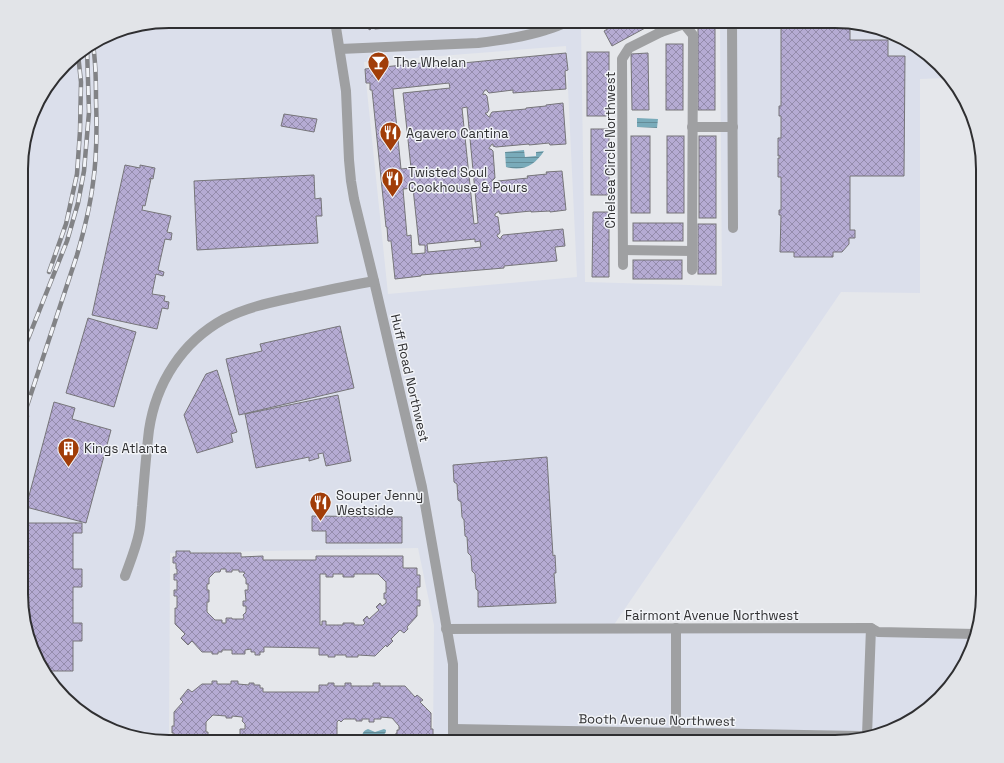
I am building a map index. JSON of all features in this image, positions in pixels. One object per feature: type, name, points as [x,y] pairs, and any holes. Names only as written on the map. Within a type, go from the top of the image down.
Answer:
[{"type":"street","name":"Huff Road Northwest","points":[[336,28],[346,91],[348,155],[354,199],[422,488],[453,664],[453,735]]},
{"type":"street","points":[[340,48],[478,43],[521,37],[551,28]]},
{"type":"street","points":[[659,28],[661,32]]},
{"type":"street","name":"Chelsea Circle Northwest","points":[[623,265],[622,59],[629,48],[672,28]]},
{"type":"street","name":"Chelsea Circle Northwest","points":[[687,28],[693,35],[692,270]]},
{"type":"street","points":[[732,28],[734,228]]},
{"type":"street","points":[[692,126],[733,127]]},
{"type":"street","points":[[623,250],[692,250]]},
{"type":"street","points":[[125,576],[133,556],[139,533],[153,410],[165,380],[179,357],[209,328],[241,311],[331,289],[374,281]]},
{"type":"street","points":[[676,628],[676,733]]},
{"type":"street","points":[[867,731],[871,628]]},
{"type":"street","name":"Fairmont Avenue Northwest","points":[[446,629],[871,628],[878,632],[970,634]]},
{"type":"street","name":"Booth Avenue Northwest","points":[[453,730],[799,735]]},
{"type":"shaded area","points":[[160,28],[581,28],[585,282],[722,286],[720,28],[844,28],[871,33],[889,39],[921,57],[943,78],[920,79],[920,293],[841,292],[609,632],[871,628],[969,635],[965,648],[947,680],[935,694],[921,706],[905,716],[889,724],[871,730],[844,735],[433,735],[434,625],[418,548],[170,553],[169,735],[160,735],[133,730],[115,724],[83,706],[69,694],[57,680],[39,648],[33,630],[28,603],[29,151],[39,115],[57,83],[69,69],[83,57],[99,47],[115,39],[133,33]],"holes":[[[566,46],[577,277],[388,294],[364,62]]]},
{"type":"water","points":[[637,118],[658,119],[657,128],[637,127]]},
{"type":"water","points":[[524,150],[525,157],[536,156],[536,152],[544,151],[533,164],[518,169],[506,167],[505,152]]},
{"type":"water","points":[[368,729],[375,732],[384,729],[386,732],[382,735],[362,735],[364,731]]},
{"type":"building","points":[[609,28],[645,28],[612,46],[604,31]]},
{"type":"building","points":[[698,28],[715,28],[715,110],[698,110]]},
{"type":"building","points":[[781,28],[850,29],[850,40],[888,40],[888,56],[905,56],[904,176],[850,176],[850,230],[855,230],[855,238],[849,238],[849,244],[842,252],[833,252],[833,257],[794,257],[794,252],[780,252],[781,215],[779,215],[779,210],[781,210],[781,177],[778,177],[778,158],[780,158],[780,156],[778,156],[778,138],[781,138],[781,116],[779,116],[779,106],[781,106]]},
{"type":"building","points":[[666,44],[683,44],[683,110],[666,110]]},
{"type":"building","points":[[587,52],[609,52],[609,116],[587,116]]},
{"type":"building","points":[[566,53],[568,70],[565,71],[566,89],[513,93],[513,90],[489,93],[485,90],[483,93],[483,95],[485,94],[487,96],[489,110],[485,113],[489,117],[492,112],[526,109],[563,103],[566,144],[550,145],[549,143],[496,147],[492,144],[489,148],[493,151],[495,178],[492,182],[495,185],[497,185],[496,182],[498,181],[528,178],[527,176],[547,174],[546,172],[562,171],[566,210],[501,214],[499,211],[495,214],[495,216],[498,217],[500,232],[497,236],[500,239],[503,235],[563,229],[565,246],[555,247],[557,261],[395,279],[391,241],[388,241],[386,227],[372,90],[370,90],[370,83],[366,83],[365,69],[431,62],[432,66]],"holes":[[[449,83],[450,88],[403,93],[411,168],[401,169],[393,89]],[[467,107],[478,223],[474,224],[462,108]],[[413,188],[419,245],[425,245],[425,253],[412,254],[411,235],[407,236],[403,189]],[[475,239],[475,242],[480,241],[481,247],[428,252],[427,244]]]},
{"type":"building","points":[[648,53],[649,110],[632,110],[631,54]]},
{"type":"building","points":[[284,114],[317,119],[314,132],[281,126]]},
{"type":"building","points":[[591,129],[609,129],[609,195],[591,195]]},
{"type":"building","points":[[631,136],[650,136],[650,213],[631,213]]},
{"type":"building","points":[[667,136],[684,136],[684,213],[667,213]]},
{"type":"building","points":[[699,136],[716,136],[716,218],[699,218]]},
{"type":"building","points":[[125,165],[140,168],[140,165],[155,168],[153,179],[150,178],[149,179],[151,179],[145,206],[143,205],[142,210],[171,216],[167,232],[172,233],[171,240],[165,239],[158,270],[164,272],[163,276],[156,274],[152,294],[165,296],[164,301],[169,302],[168,309],[162,308],[157,329],[92,315]]},
{"type":"building","points":[[314,175],[315,199],[321,198],[322,216],[316,216],[318,243],[197,250],[194,181]]},
{"type":"building","points":[[593,212],[609,212],[609,277],[592,277]]},
{"type":"building","points":[[633,223],[683,223],[683,241],[633,241]]},
{"type":"building","points":[[698,224],[716,224],[716,274],[698,274]]},
{"type":"building","points":[[633,260],[682,260],[682,279],[633,279]]},
{"type":"building","points":[[88,318],[136,332],[114,407],[66,393]]},
{"type":"building","points":[[340,326],[354,388],[239,415],[226,359],[262,351],[260,344]]},
{"type":"building","points":[[217,370],[237,432],[231,434],[233,442],[197,453],[184,415],[206,374]]},
{"type":"building","points":[[338,395],[351,461],[326,466],[323,453],[318,454],[319,458],[309,461],[309,457],[256,468],[245,414]]},
{"type":"building","name":"Kings Atlanta","points":[[54,402],[75,408],[72,419],[111,430],[86,523],[28,508],[28,500]]},
{"type":"building","points":[[547,457],[553,556],[555,555],[556,573],[554,573],[556,603],[478,607],[478,591],[476,589],[475,574],[472,571],[471,556],[468,553],[461,502],[458,500],[457,484],[454,482],[453,465]]},
{"type":"building","points":[[312,516],[402,517],[402,543],[326,543],[326,531],[312,531]]},
{"type":"building","points":[[28,523],[82,523],[82,533],[73,533],[73,569],[82,569],[82,587],[73,587],[73,623],[82,623],[82,641],[73,641],[73,671],[51,671],[39,648],[33,630],[28,603]]},
{"type":"building","points":[[176,551],[190,551],[190,553],[241,553],[241,557],[263,556],[263,560],[316,560],[316,556],[403,556],[403,568],[417,568],[417,575],[420,575],[420,587],[417,587],[417,600],[420,600],[420,606],[417,606],[417,616],[407,627],[408,629],[404,633],[400,630],[391,639],[393,641],[387,647],[386,645],[375,656],[358,655],[358,657],[346,657],[346,655],[335,655],[335,657],[328,657],[328,655],[319,655],[319,648],[264,647],[264,652],[260,652],[260,655],[255,655],[255,652],[251,652],[251,649],[245,650],[245,654],[232,654],[232,650],[222,650],[222,652],[218,652],[218,654],[212,654],[212,652],[202,652],[192,641],[188,645],[181,638],[185,634],[175,624],[177,596],[174,596],[174,590],[177,590],[177,580],[174,580],[174,574],[177,574],[177,569],[176,563],[173,563],[173,557],[176,557]],"holes":[[[221,569],[226,569],[226,572],[239,570],[239,572],[245,573],[243,575],[246,579],[246,584],[248,584],[248,590],[245,590],[246,601],[243,601],[243,606],[246,606],[246,612],[243,615],[243,619],[226,618],[226,623],[222,623],[222,620],[215,620],[207,612],[207,602],[209,602],[209,590],[207,590],[207,584],[209,584],[209,578],[215,572],[220,572]],[[320,574],[326,574],[326,577],[333,577],[333,574],[343,574],[343,577],[354,577],[354,574],[378,574],[386,582],[386,593],[384,593],[386,603],[382,606],[380,603],[376,607],[379,610],[369,619],[367,616],[363,620],[365,623],[363,625],[354,625],[354,623],[343,623],[343,625],[326,625],[326,621],[322,621],[322,625],[320,625]]]},
{"type":"building","points":[[212,681],[217,681],[217,684],[231,684],[231,681],[238,681],[238,684],[249,685],[249,683],[254,683],[254,685],[260,685],[260,688],[263,688],[263,692],[319,692],[319,685],[328,685],[328,683],[334,683],[334,686],[345,686],[345,683],[351,683],[351,686],[373,686],[373,683],[380,683],[380,686],[405,686],[415,697],[417,695],[423,700],[420,702],[431,713],[431,729],[433,729],[433,735],[396,735],[397,730],[399,730],[399,726],[392,718],[381,717],[381,719],[374,719],[374,722],[369,722],[369,719],[356,721],[356,719],[344,719],[341,722],[339,720],[337,722],[337,735],[240,735],[240,729],[245,729],[245,724],[242,721],[242,717],[232,716],[232,718],[226,718],[226,716],[213,715],[206,722],[206,732],[208,732],[208,735],[174,735],[174,733],[172,733],[172,726],[174,726],[174,712],[183,702],[180,699],[188,689],[192,692],[202,684],[212,684]]},
{"type":"railway","points":[[28,403],[77,255],[90,201],[94,173],[97,121],[96,72],[94,50]]},
{"type":"railway","points":[[28,339],[67,241],[78,203],[84,171],[89,112],[87,54]]},
{"type":"railway","points":[[49,272],[66,224],[77,174],[81,82],[79,61]]},
{"type":"place","name":"The Whelan","points":[[378,82]]},
{"type":"place","name":"Agavero Cantina","points":[[391,152]]},
{"type":"place","name":"Twisted Soul Cookhouse & Pours","points":[[393,198]]},
{"type":"place","name":"Kings Atlanta","points":[[69,468]]},
{"type":"place","name":"Souper Jenny Westside","points":[[321,522]]}]
